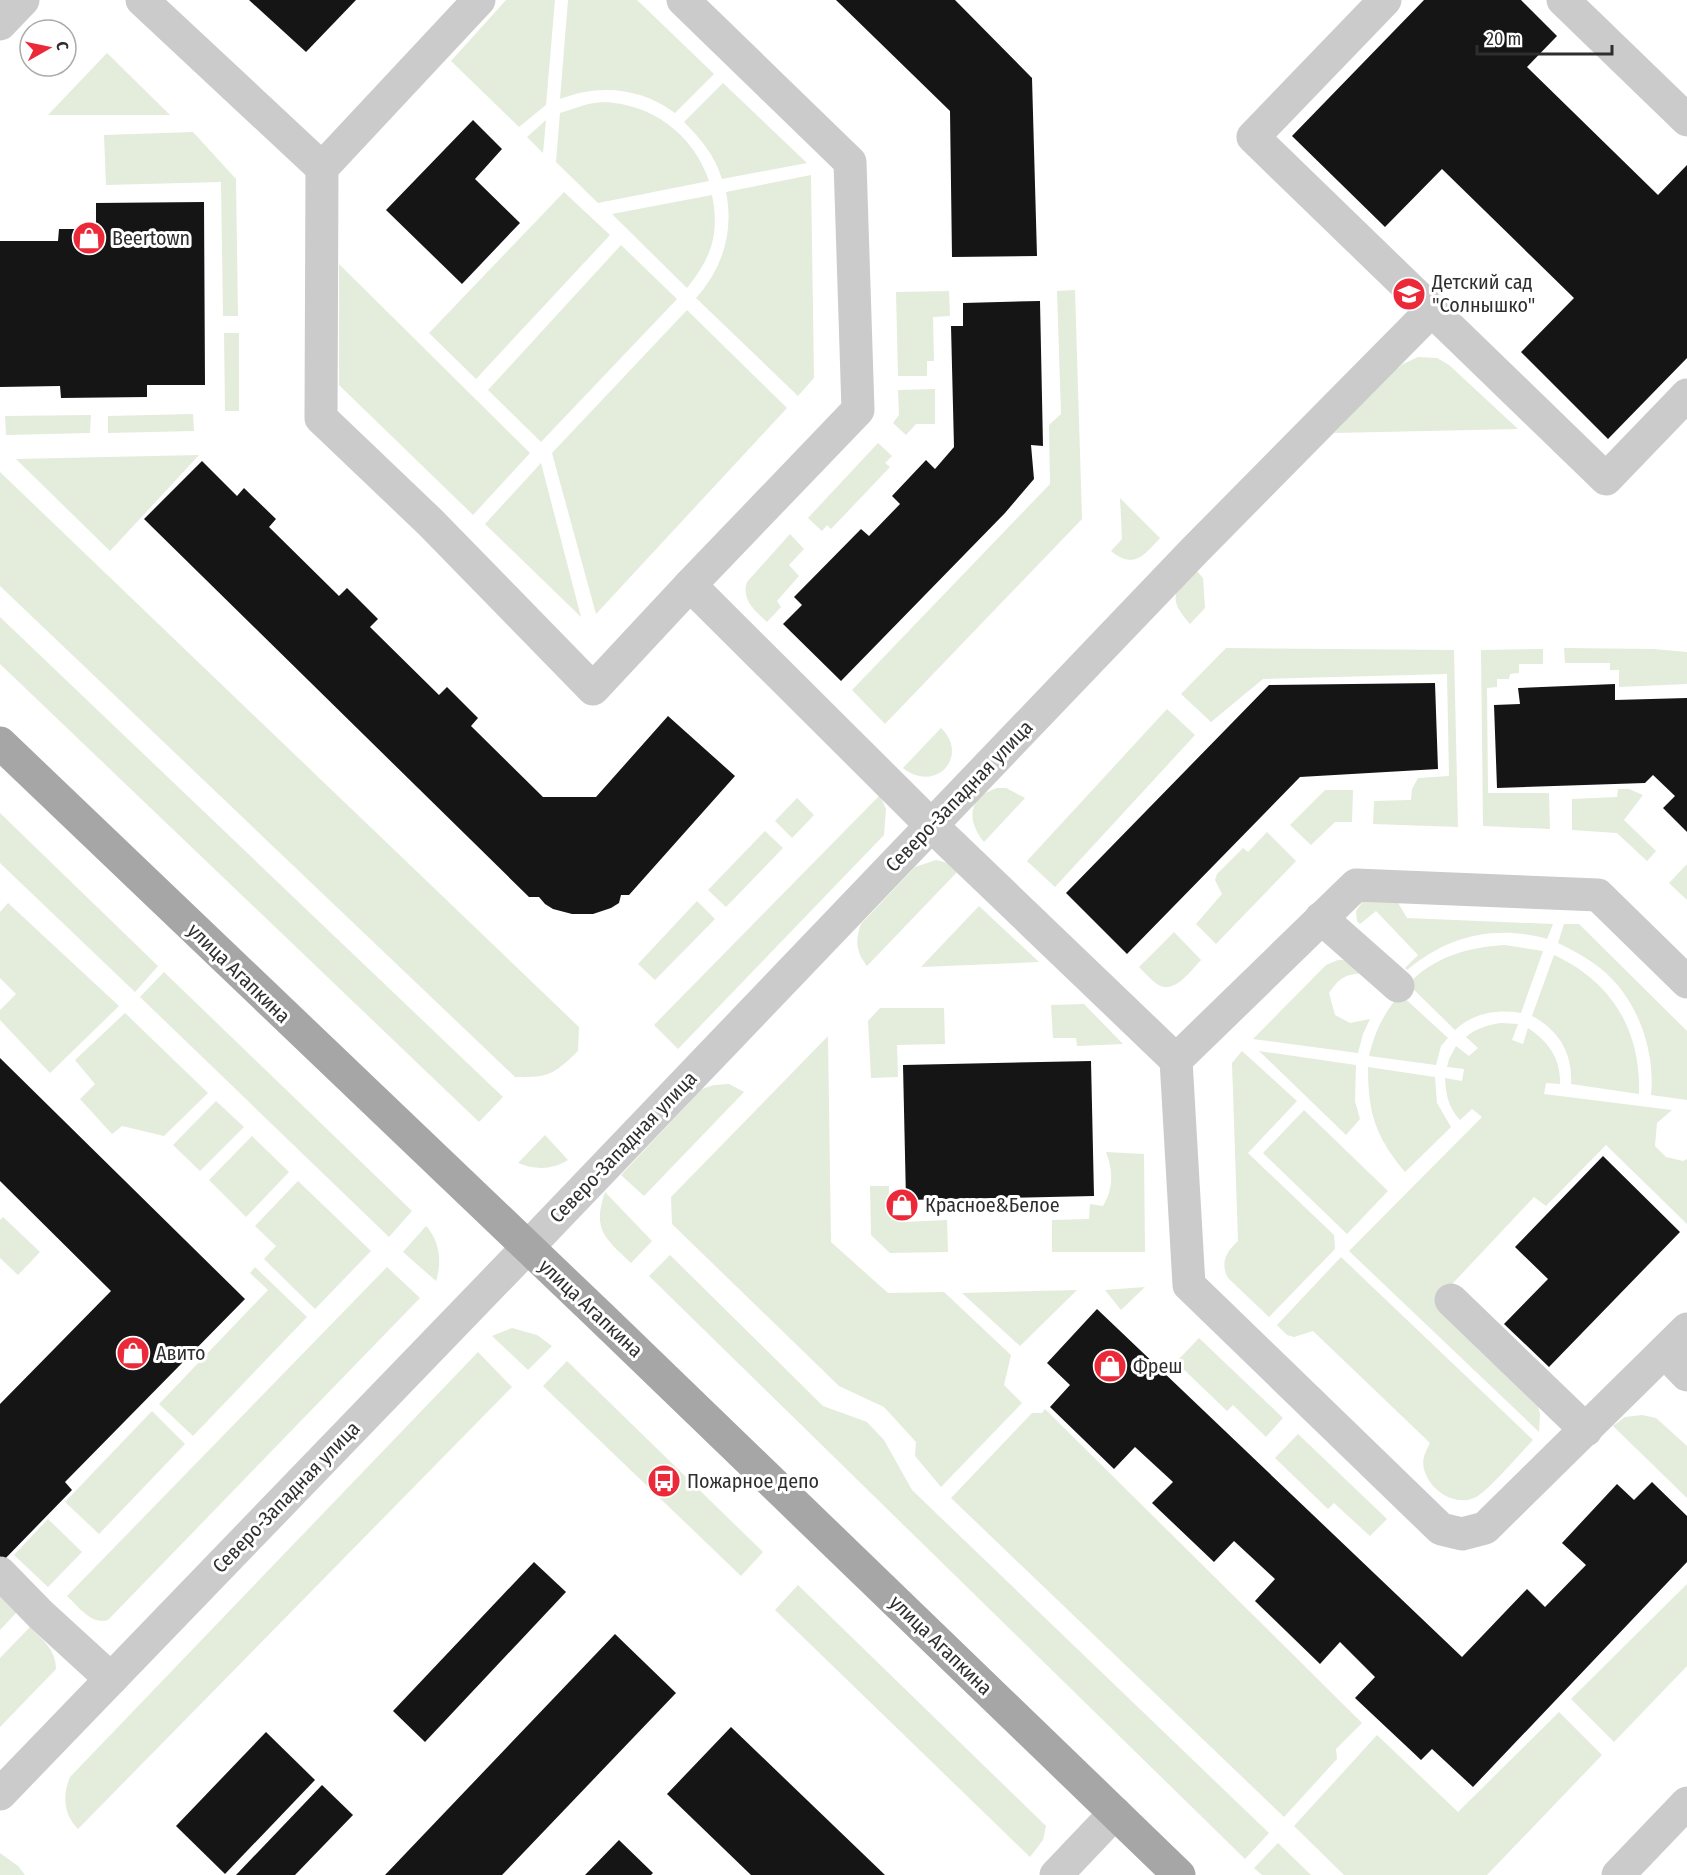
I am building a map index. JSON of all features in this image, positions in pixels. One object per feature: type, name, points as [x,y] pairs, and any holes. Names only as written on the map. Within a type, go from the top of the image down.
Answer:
[{"type":"main road","name":"улица Агапкина","points":[[0,743],[601,1317],[1179,1875]]},
{"type":"street","points":[[0,24],[23,0]]},
{"type":"street","points":[[142,0],[322,168]]},
{"type":"street","points":[[479,0],[322,168],[321,418],[430,522],[593,689],[858,410],[850,162],[683,0]]},
{"type":"street","points":[[1385,0],[1253,137],[1606,479],[1687,395]]},
{"type":"street","points":[[1563,0],[1681,102]]},
{"type":"street","name":"Северо-Западная улица","points":[[0,1794],[527,1248],[1194,550],[1432,310]]},
{"type":"street","points":[[690,585],[931,825],[1176,1060],[1189,1286],[1441,1529],[1462,1534],[1485,1528],[1586,1430],[1676,1364],[1687,1329]]},
{"type":"street","points":[[1176,1060],[1356,885],[1598,895],[1687,982]]},
{"type":"street","points":[[1321,918],[1398,986]]},
{"type":"street","points":[[1451,1299],[1586,1430]]},
{"type":"street","points":[[0,1573],[111,1679]]},
{"type":"street","points":[[1618,1875],[1687,1803]]},
{"type":"street","points":[[1056,1875],[1115,1813]]},
{"type":"green space","points":[[506,0],[555,0],[546,105],[519,127],[451,61]]},
{"type":"green space","points":[[568,0],[637,0],[714,74],[675,113],[648,98],[619,91],[590,91],[560,99]]},
{"type":"green space","points":[[107,53],[170,115],[48,115]]},
{"type":"green space","points":[[723,83],[807,163],[722,179],[707,148],[684,122]]},
{"type":"green space","points":[[602,102],[637,108],[668,124],[692,149],[709,181],[598,203],[556,162],[560,113]]},
{"type":"green space","points":[[546,120],[543,153],[527,137]]},
{"type":"green space","points":[[193,132],[236,179],[238,316],[223,316],[221,182],[106,185],[104,135]]},
{"type":"green space","points":[[811,175],[814,378],[798,396],[696,298],[713,274],[724,248],[728,221],[726,192]]},
{"type":"green space","points":[[564,192],[610,235],[476,379],[429,333]]},
{"type":"green space","points":[[712,195],[715,222],[712,245],[708,256],[687,288],[612,214]]},
{"type":"green space","points":[[621,245],[677,299],[541,442],[488,390]]},
{"type":"green space","points":[[339,264],[530,453],[473,515],[339,385]]},
{"type":"green space","points":[[1075,290],[1082,519],[885,724],[852,690],[1050,484],[1049,425],[1061,414],[1057,291]]},
{"type":"green space","points":[[949,291],[950,316],[933,317],[934,361],[927,361],[927,376],[898,376],[896,292]]},
{"type":"green space","points":[[687,310],[787,408],[596,614],[552,453]]},
{"type":"green space","points":[[224,333],[239,333],[239,411],[225,411]]},
{"type":"green space","points":[[1418,357],[1437,358],[1449,365],[1518,429],[1334,433],[1394,371]]},
{"type":"green space","points":[[935,389],[935,424],[916,424],[906,435],[893,423],[899,415],[898,390]]},
{"type":"green space","points":[[193,414],[194,431],[108,433],[108,416]]},
{"type":"green space","points":[[91,415],[90,433],[6,435],[5,416]]},
{"type":"green space","points":[[878,443],[892,456],[885,463],[890,467],[831,529],[827,525],[822,531],[808,518]]},
{"type":"green space","points":[[199,455],[110,551],[16,459]]},
{"type":"green space","points":[[541,463],[581,617],[485,524]]},
{"type":"green space","points":[[0,472],[579,1027],[578,1051],[550,1073],[536,1077],[515,1077],[0,586]]},
{"type":"green space","points":[[1120,498],[1160,538],[1144,555],[1132,560],[1119,557],[1111,551],[1122,539]]},
{"type":"green space","points":[[790,534],[804,549],[789,565],[799,576],[777,601],[781,607],[767,622],[748,600],[747,582]]},
{"type":"green space","points":[[1194,568],[1203,578],[1205,608],[1190,624],[1178,608],[1176,595]]},
{"type":"green space","points":[[0,617],[503,1097],[479,1122],[0,664]]},
{"type":"green space","points":[[1226,648],[1454,650],[1458,827],[1373,824],[1374,801],[1411,800],[1412,789],[1418,778],[1449,776],[1447,674],[1263,679],[1211,722],[1181,694]]},
{"type":"green space","points":[[1564,648],[1653,649],[1687,652],[1687,684],[1619,687],[1619,670],[1610,670],[1610,663],[1565,663]]},
{"type":"green space","points":[[1543,649],[1543,664],[1519,664],[1519,673],[1510,674],[1509,679],[1497,679],[1497,687],[1487,688],[1488,793],[1549,793],[1550,829],[1483,826],[1481,650]]},
{"type":"green space","points":[[1167,709],[1195,735],[1055,887],[1027,861]]},
{"type":"green space","points":[[941,728],[949,739],[952,750],[945,768],[927,777],[915,775],[903,768]]},
{"type":"green space","points":[[997,788],[1006,788],[1025,798],[984,842],[974,826],[973,810],[980,797]]},
{"type":"green space","points":[[1618,789],[1629,789],[1643,795],[1624,820],[1656,851],[1647,861],[1617,833],[1572,830],[1572,799],[1617,797]]},
{"type":"green space","points":[[1325,790],[1353,790],[1352,822],[1335,822],[1311,845],[1290,825]]},
{"type":"green space","points":[[880,795],[886,809],[884,835],[678,1049],[654,1025]]},
{"type":"green space","points":[[797,798],[814,815],[792,838],[775,821]]},
{"type":"green space","points":[[0,813],[158,966],[135,992],[0,863]]},
{"type":"green space","points":[[765,831],[783,848],[726,907],[708,890]]},
{"type":"green space","points":[[1267,832],[1296,861],[1216,944],[1196,924],[1222,894],[1215,880],[1217,874],[1243,848],[1248,852]]},
{"type":"green space","points":[[936,860],[948,863],[959,870],[867,966],[858,946],[861,924],[915,867]]},
{"type":"green space","points":[[1687,864],[1687,900],[1669,883]]},
{"type":"green space","points":[[1364,900],[1397,901],[1407,918],[1553,924],[1547,939],[1509,933],[1490,933],[1455,941],[1422,958],[1407,970],[1405,968],[1418,955],[1376,911],[1360,924],[1357,921],[1356,911]]},
{"type":"green space","points":[[697,901],[715,919],[655,980],[638,964]]},
{"type":"green space","points":[[8,903],[119,1006],[50,1073],[0,1020],[0,1010],[16,994],[0,978],[0,912]]},
{"type":"green space","points":[[979,906],[1039,962],[921,967]]},
{"type":"green space","points":[[1564,924],[1579,924],[1687,1031],[1687,1100],[1651,1095],[1651,1064],[1648,1049],[1644,1033],[1631,1004],[1606,973],[1587,959],[1558,943]]},
{"type":"green space","points":[[1174,932],[1201,960],[1182,980],[1170,987],[1163,987],[1139,967]]},
{"type":"green space","points":[[1505,945],[1543,951],[1521,1013],[1494,1012],[1477,1016],[1455,1030],[1408,984],[1429,967],[1452,955],[1478,948]]},
{"type":"green space","points":[[1554,955],[1592,979],[1619,1011],[1635,1049],[1639,1094],[1571,1084],[1570,1063],[1562,1044],[1550,1028],[1532,1016]]},
{"type":"green space","points":[[1338,960],[1347,960],[1367,973],[1345,977],[1329,993],[1335,1015],[1350,1023],[1370,1019],[1358,1053],[1253,1039],[1326,965]]},
{"type":"green space","points":[[164,972],[412,1211],[389,1237],[140,997]]},
{"type":"green space","points":[[1400,994],[1448,1038],[1441,1046],[1436,1065],[1369,1056],[1381,1023]]},
{"type":"green space","points":[[1084,1004],[1123,1044],[1077,1046],[1076,1038],[1053,1038],[1051,1005]]},
{"type":"green space","points":[[880,1008],[944,1008],[945,1044],[897,1045],[898,1077],[871,1078],[868,1021]]},
{"type":"green space","points":[[125,1013],[208,1093],[164,1136],[122,1126],[112,1134],[80,1099],[95,1084],[75,1060]]},
{"type":"green space","points":[[1501,1023],[1518,1024],[1512,1040],[1523,1044],[1528,1028],[1548,1045],[1556,1059],[1560,1084],[1546,1083],[1544,1094],[1672,1110],[1657,1123],[1655,1146],[1666,1157],[1683,1161],[1687,1159],[1687,1224],[1606,1145],[1546,1206],[1534,1197],[1438,1299],[1536,1399],[1540,1414],[1539,1432],[1349,1251],[1482,1117],[1472,1109],[1460,1120],[1456,1115],[1448,1100],[1445,1078],[1462,1081],[1464,1069],[1447,1067],[1456,1046],[1469,1056],[1478,1048],[1466,1037],[1482,1027]]},
{"type":"green space","points":[[828,1036],[831,1242],[888,1293],[944,1292],[1011,1355],[1004,1385],[1022,1403],[941,1487],[915,1456],[916,1442],[884,1407],[839,1386],[672,1224],[671,1197]]},
{"type":"green space","points":[[1242,1051],[1297,1101],[1248,1153],[1334,1235],[1335,1249],[1269,1317],[1228,1278],[1224,1267],[1227,1254],[1238,1241],[1232,1063]]},
{"type":"green space","points":[[1259,1051],[1356,1065],[1355,1101],[1360,1119],[1346,1135]]},
{"type":"green space","points":[[1368,1067],[1435,1077],[1437,1103],[1451,1127],[1405,1172],[1387,1147],[1375,1123],[1368,1083]]},
{"type":"green space","points":[[729,1084],[744,1092],[644,1196],[621,1175],[702,1089]]},
{"type":"green space","points":[[216,1101],[244,1127],[200,1171],[173,1145]]},
{"type":"green space","points":[[1304,1110],[1388,1191],[1347,1234],[1263,1153]]},
{"type":"green space","points":[[545,1135],[568,1160],[556,1166],[543,1168],[518,1163]]},
{"type":"green space","points":[[252,1136],[289,1172],[246,1217],[209,1180]]},
{"type":"green space","points":[[1106,1152],[1144,1154],[1145,1252],[1052,1252],[1052,1220],[1089,1219],[1090,1204],[1103,1206],[1107,1199],[1111,1179]]},
{"type":"green space","points":[[298,1181],[371,1251],[315,1309],[264,1259],[276,1246],[255,1226]]},
{"type":"green space","points":[[870,1186],[889,1186],[889,1194],[900,1200],[903,1222],[947,1220],[948,1252],[890,1253],[871,1235]]},
{"type":"green space","points":[[605,1192],[652,1241],[631,1263],[614,1247],[603,1232],[600,1216]]},
{"type":"green space","points":[[3,1217],[40,1252],[18,1275],[0,1258],[0,1220]]},
{"type":"green space","points":[[426,1226],[437,1245],[439,1267],[436,1281],[403,1252]]},
{"type":"green space","points":[[670,1255],[823,1406],[867,1422],[884,1440],[912,1490],[1269,1833],[1245,1859],[649,1276]]},
{"type":"green space","points":[[1341,1257],[1533,1440],[1480,1495],[1468,1500],[1449,1498],[1434,1487],[1423,1467],[1425,1453],[1430,1443],[1313,1331],[1294,1337],[1287,1335],[1277,1325]]},
{"type":"green space","points":[[255,1267],[307,1317],[193,1436],[159,1404],[268,1290],[250,1273]]},
{"type":"green space","points":[[387,1267],[420,1298],[108,1620],[96,1620],[81,1610],[67,1596]]},
{"type":"green space","points":[[1145,1287],[1121,1310],[1105,1290]]},
{"type":"green space","points":[[1077,1290],[1020,1346],[962,1293]]},
{"type":"green space","points":[[512,1328],[537,1335],[552,1346],[528,1370],[492,1336]]},
{"type":"green space","points":[[1199,1338],[1283,1418],[1266,1437],[1233,1405],[1227,1411],[1176,1362]]},
{"type":"green space","points":[[478,1352],[512,1387],[78,1829],[70,1818],[66,1805],[67,1784],[70,1777]]},
{"type":"green space","points":[[567,1361],[763,1552],[741,1576],[543,1386]]},
{"type":"green space","points":[[1045,1409],[1362,1723],[1336,1749],[1337,1759],[1284,1817],[951,1498],[1032,1413],[1042,1413]]},
{"type":"green space","points":[[152,1411],[185,1444],[99,1534],[65,1502]]},
{"type":"green space","points":[[1642,1415],[1656,1418],[1687,1446],[1687,1498],[1613,1426],[1625,1417]]},
{"type":"green space","points":[[1298,1434],[1387,1519],[1370,1536],[1334,1503],[1328,1509],[1275,1458]]},
{"type":"green space","points":[[48,1519],[82,1552],[48,1587],[14,1555]]},
{"type":"green space","points":[[1687,1584],[1687,1666],[1614,1742],[1571,1699]]},
{"type":"green space","points":[[798,1585],[1046,1826],[1043,1840],[1030,1857],[775,1610]]},
{"type":"green space","points":[[0,1593],[18,1611],[0,1630]]},
{"type":"green space","points":[[30,1627],[51,1650],[56,1669],[0,1727],[0,1658]]},
{"type":"green space","points":[[1559,1712],[1602,1755],[1487,1875],[1344,1875],[1294,1826],[1377,1735],[1458,1812]]},
{"type":"green space","points":[[1278,1843],[1311,1875],[1262,1875],[1254,1868]]},
{"type":"green space","points":[[0,1853],[18,1866],[25,1875],[0,1875]]},
{"type":"building","points":[[249,0],[356,0],[306,52]]},
{"type":"building","points":[[836,0],[955,0],[1032,78],[1037,256],[952,257],[950,111]]},
{"type":"building","points":[[1424,0],[1521,0],[1557,36],[1527,67],[1658,195],[1687,165],[1687,358],[1608,439],[1521,352],[1574,298],[1442,169],[1385,227],[1292,136]]},
{"type":"building","points":[[473,120],[502,149],[475,179],[520,223],[462,284],[386,210]]},
{"type":"building","points":[[204,202],[205,385],[147,385],[147,397],[61,398],[60,386],[0,387],[0,241],[58,241],[59,229],[96,229],[96,203]]},
{"type":"building","points":[[1040,301],[1043,446],[1031,445],[1034,479],[1005,513],[841,681],[783,624],[802,605],[794,597],[861,529],[869,536],[900,504],[892,496],[926,460],[935,469],[954,447],[951,326],[963,326],[963,303]]},
{"type":"building","points":[[202,461],[237,496],[244,488],[276,519],[269,527],[339,596],[347,588],[378,619],[370,627],[439,695],[447,687],[478,718],[471,726],[543,797],[596,797],[668,716],[735,776],[629,895],[621,895],[619,903],[611,908],[593,914],[572,914],[553,909],[539,897],[529,897],[144,519]]},
{"type":"building","points":[[1435,683],[1438,769],[1300,777],[1127,954],[1066,893],[1269,685]]},
{"type":"building","points":[[1615,684],[1615,700],[1687,698],[1687,832],[1663,808],[1675,796],[1653,775],[1645,783],[1497,788],[1494,705],[1520,704],[1518,688]]},
{"type":"building","points":[[0,1058],[245,1299],[65,1482],[72,1490],[0,1564],[0,1404],[111,1291],[0,1181]]},
{"type":"building","points":[[1091,1061],[1094,1196],[906,1200],[903,1065]]},
{"type":"building","points":[[1603,1156],[1680,1232],[1549,1367],[1504,1324],[1548,1279],[1515,1247]]},
{"type":"building","points":[[1097,1309],[1462,1657],[1527,1589],[1545,1607],[1586,1565],[1562,1543],[1617,1484],[1634,1500],[1652,1482],[1687,1516],[1687,1562],[1473,1787],[1432,1749],[1421,1760],[1355,1698],[1375,1677],[1340,1642],[1320,1664],[1255,1601],[1275,1579],[1234,1541],[1214,1562],[1152,1503],[1173,1482],[1135,1447],[1114,1469],[1050,1407],[1070,1385],[1047,1363]]},
{"type":"building","points":[[534,1562],[566,1592],[425,1742],[393,1711]]},
{"type":"building","points":[[615,1634],[676,1693],[502,1875],[385,1875]]},
{"type":"building","points":[[731,1727],[885,1875],[751,1875],[667,1794]]},
{"type":"building","points":[[266,1732],[315,1780],[225,1874],[176,1826]]},
{"type":"building","points":[[322,1785],[353,1815],[295,1875],[236,1875]]},
{"type":"building","points":[[619,1840],[653,1873],[651,1875],[585,1875]]},
{"type":"place","name":"Beertown","points":[[89,238]]},
{"type":"place","name":"Детский сад \"Солнышко\"","points":[[1409,294]]},
{"type":"place","name":"Красное&Белое","points":[[902,1205]]},
{"type":"place","name":"Авито","points":[[133,1353]]},
{"type":"place","name":"Фреш","points":[[1110,1366]]},
{"type":"place","name":"Пожарное депо","points":[[664,1481]]}]
